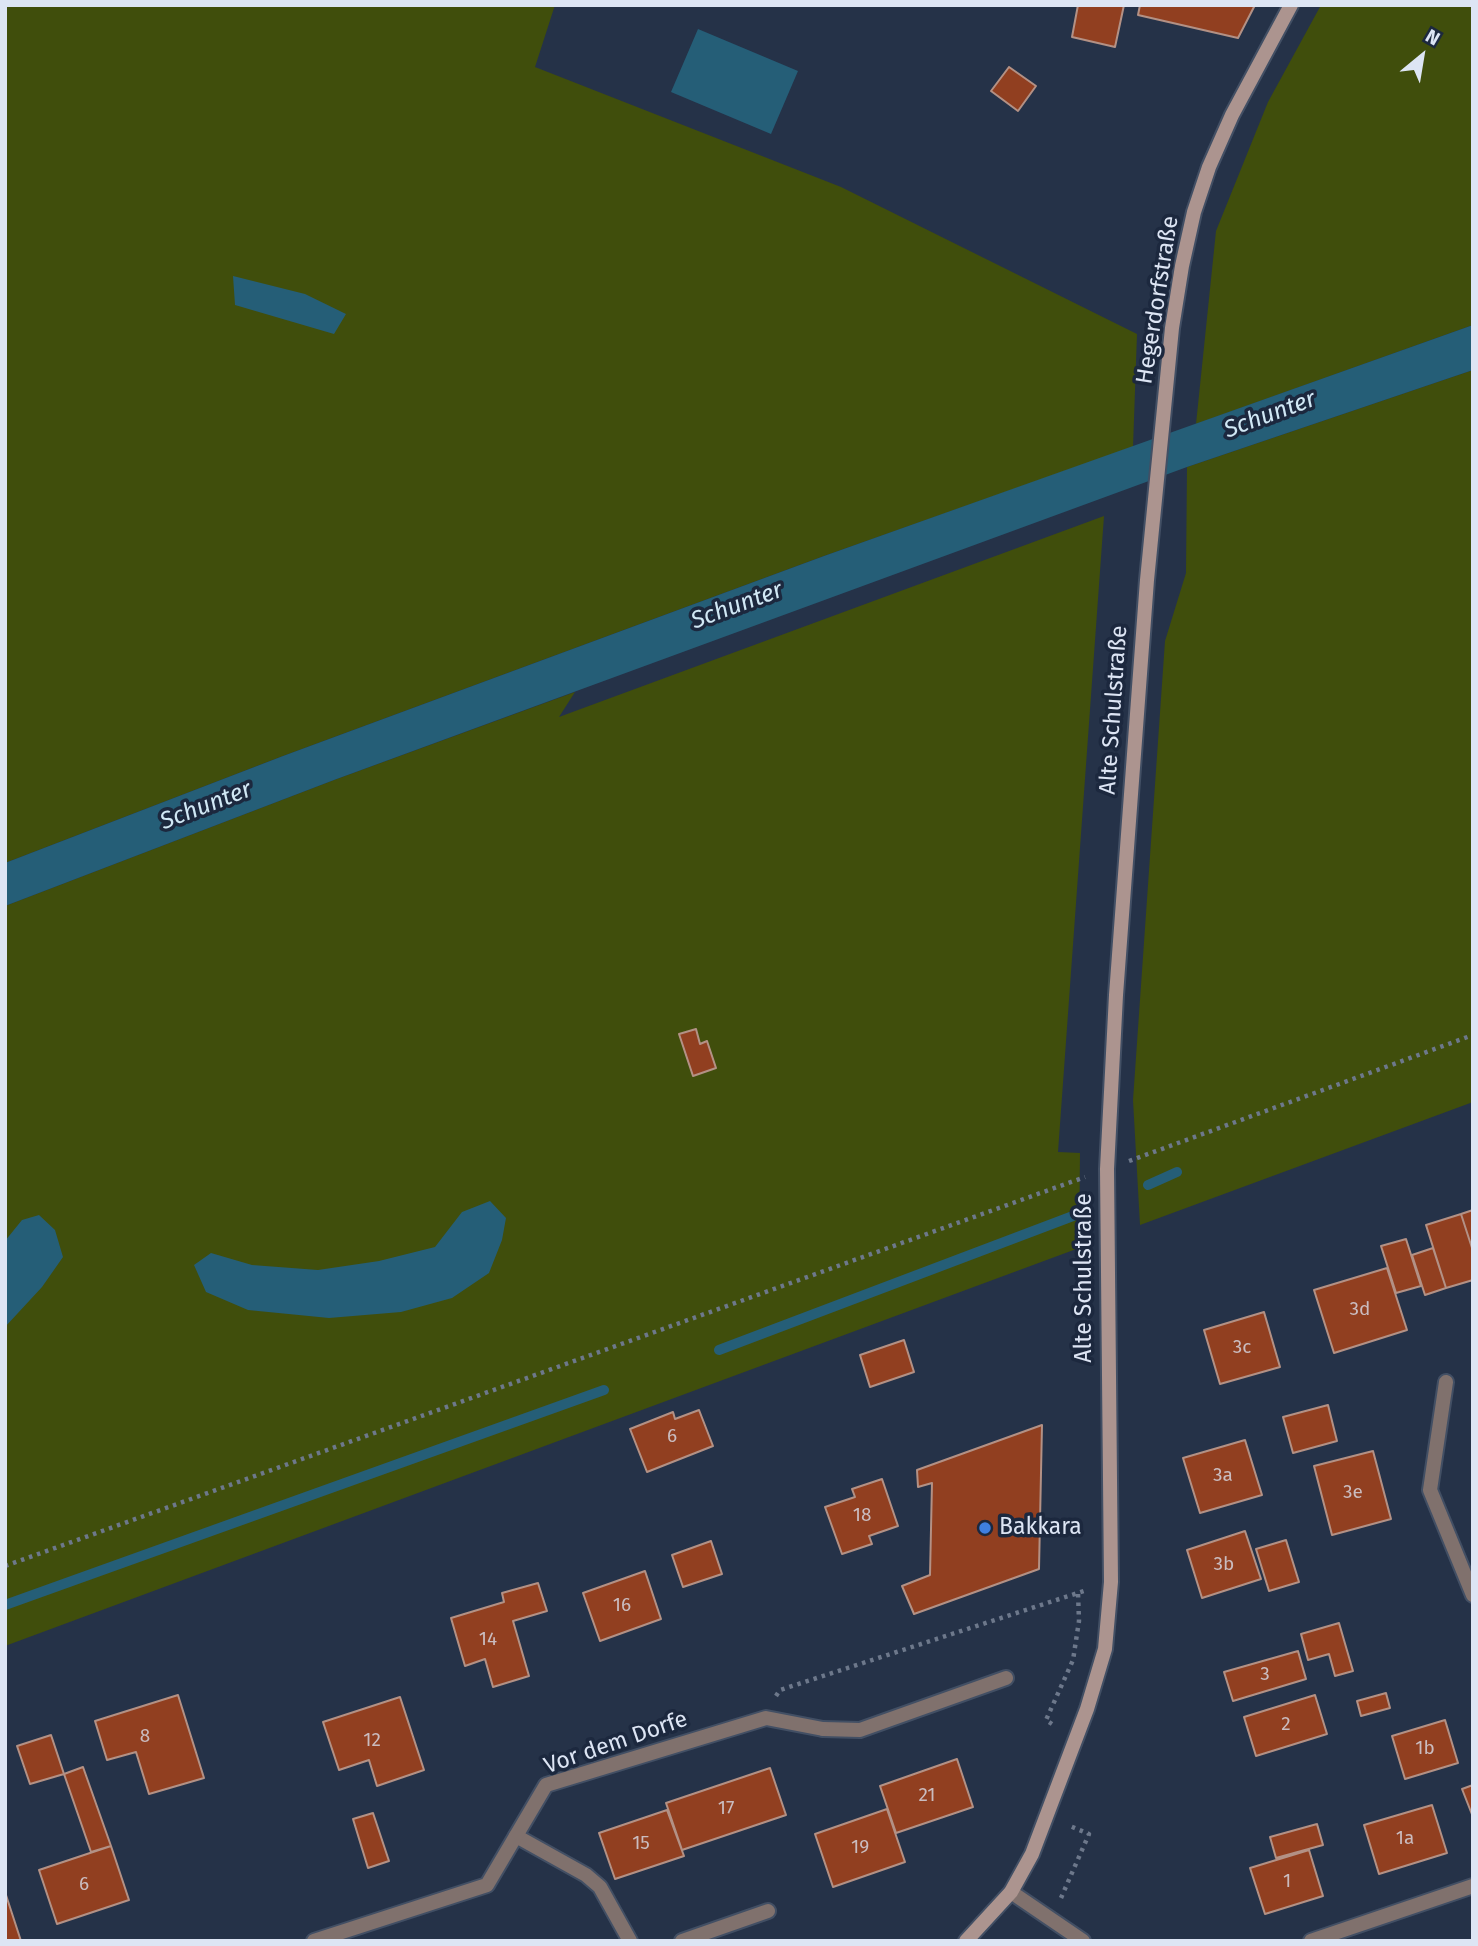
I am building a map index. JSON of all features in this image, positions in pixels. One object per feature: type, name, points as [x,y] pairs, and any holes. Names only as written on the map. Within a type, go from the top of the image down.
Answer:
[{"type":"street","name":"Hegerdorfstraße","points":[[1147,580],[1178,291],[1194,212],[1209,167],[1232,115],[1291,5]]},
{"type":"street","name":"Alte Schulstraße","points":[[966,1941],[1010,1892],[1032,1854],[1087,1709],[1105,1649],[1111,1582],[1107,1169],[1116,995],[1147,580]]},
{"type":"street","points":[[1446,1382],[1430,1490],[1473,1595]]},
{"type":"street","name":"Vor dem Dorfe","points":[[314,1941],[487,1885],[546,1785],[766,1718],[823,1730],[860,1730],[1006,1678]]},
{"type":"street","points":[[516,1836],[586,1875],[600,1887],[630,1941]]},
{"type":"street","points":[[1311,1941],[1473,1886]]},
{"type":"street","points":[[1010,1892],[1083,1941]]},
{"type":"street","points":[[682,1941],[768,1911]]},
{"type":"path","points":[[5,1566],[1473,1035]]},
{"type":"path","points":[[766,1718],[780,1690],[1111,1582]]},
{"type":"path","points":[[1052,1724],[1046,1720],[1073,1660],[1079,1620],[1078,1593]]},
{"type":"path","points":[[1050,1918],[1067,1888],[1089,1834],[1070,1826]]},
{"type":"green space","points":[[5,5],[555,5],[535,67],[841,187],[1137,334],[1133,447],[824,556],[283,756],[5,863]]},
{"type":"green space","points":[[1321,5],[1473,5],[1473,325],[1196,424],[1216,231],[1268,102]]},
{"type":"green space","points":[[1473,370],[1473,1102],[1140,1225],[1133,1100],[1165,641],[1186,573],[1187,467]]},
{"type":"green space","points":[[1104,516],[1058,1152],[1080,1153],[1079,1248],[5,1646],[5,906],[334,780],[575,692],[559,717]]},
{"type":"water","points":[[698,29],[798,71],[771,134],[671,92]]},
{"type":"water","points":[[233,276],[305,294],[346,314],[334,334],[235,305]]},
{"type":"water","name":"Schunter","points":[[1473,325],[1473,370],[1187,467],[334,780],[5,906],[5,863],[283,756],[824,556]]},
{"type":"water","points":[[490,1201],[506,1218],[502,1240],[489,1273],[452,1298],[401,1312],[329,1318],[248,1310],[206,1292],[194,1265],[211,1253],[252,1265],[318,1270],[379,1261],[435,1247],[462,1212]]},
{"type":"water","points":[[39,1215],[55,1230],[63,1257],[42,1287],[5,1327],[5,1241],[22,1220]]},
{"type":"building","points":[[1078,5],[1124,5],[1115,47],[1072,37]]},
{"type":"building","points":[[1140,5],[1255,5],[1238,38],[1138,15]]},
{"type":"building","points":[[1009,67],[1036,86],[1018,111],[991,91]]},
{"type":"building","points":[[696,1029],[700,1044],[707,1041],[716,1068],[693,1076],[679,1034]]},
{"type":"building","points":[[1473,1210],[1473,1251],[1461,1214]]},
{"type":"building","points":[[1461,1214],[1473,1251],[1473,1280],[1446,1288],[1426,1225]]},
{"type":"building","points":[[1406,1239],[1421,1286],[1396,1293],[1381,1246]]},
{"type":"building","points":[[1433,1248],[1446,1288],[1425,1295],[1412,1255]]},
{"type":"building","points":[[1387,1268],[1407,1330],[1334,1353],[1314,1290]]},
{"type":"building","points":[[1264,1312],[1280,1367],[1220,1384],[1204,1330]]},
{"type":"building","points":[[904,1340],[914,1372],[870,1387],[860,1355]]},
{"type":"building","points":[[1328,1405],[1337,1441],[1293,1453],[1283,1417]]},
{"type":"building","points":[[699,1410],[713,1446],[647,1472],[630,1429],[673,1412],[675,1419]]},
{"type":"building","name":"Bakkara","points":[[1042,1425],[1039,1569],[914,1614],[902,1586],[930,1575],[932,1483],[918,1487],[917,1470]]},
{"type":"building","points":[[1245,1440],[1262,1495],[1200,1513],[1183,1458]]},
{"type":"building","points":[[1373,1451],[1391,1519],[1332,1535],[1314,1466]]},
{"type":"building","points":[[882,1479],[898,1526],[869,1536],[872,1544],[842,1554],[825,1507],[855,1497],[852,1489]]},
{"type":"building","points":[[1245,1531],[1261,1579],[1202,1598],[1187,1550]]},
{"type":"building","points":[[1286,1540],[1299,1582],[1269,1591],[1256,1549]]},
{"type":"building","points":[[711,1541],[722,1574],[683,1587],[672,1555]]},
{"type":"building","points":[[645,1571],[661,1619],[600,1641],[583,1593]]},
{"type":"building","points":[[538,1583],[547,1611],[513,1621],[529,1676],[493,1687],[485,1659],[465,1666],[451,1618],[504,1602],[502,1593]]},
{"type":"building","points":[[1339,1623],[1353,1671],[1335,1676],[1329,1654],[1308,1660],[1301,1634]]},
{"type":"building","points":[[1298,1651],[1306,1679],[1233,1701],[1224,1672]]},
{"type":"building","points":[[1386,1693],[1390,1708],[1361,1716],[1357,1701]]},
{"type":"building","points":[[178,1695],[204,1778],[149,1794],[136,1752],[107,1760],[95,1721]]},
{"type":"building","points":[[1315,1695],[1327,1734],[1256,1756],[1244,1717]]},
{"type":"building","points":[[400,1697],[424,1770],[377,1786],[369,1760],[339,1770],[323,1722]]},
{"type":"building","points":[[1445,1720],[1458,1763],[1405,1779],[1392,1736]]},
{"type":"building","points":[[51,1735],[64,1774],[30,1784],[17,1746]]},
{"type":"building","points":[[957,1759],[973,1807],[896,1833],[880,1786]]},
{"type":"building","points":[[83,1767],[111,1846],[91,1852],[64,1774]]},
{"type":"building","points":[[770,1768],[786,1815],[682,1850],[666,1803]]},
{"type":"building","points":[[1473,1785],[1473,1817],[1462,1789]]},
{"type":"building","points":[[1432,1805],[1447,1853],[1379,1874],[1364,1825]]},
{"type":"building","points":[[887,1809],[905,1862],[833,1887],[815,1834]]},
{"type":"building","points":[[667,1810],[684,1856],[615,1879],[599,1833]]},
{"type":"building","points":[[373,1813],[389,1861],[368,1868],[353,1819]]},
{"type":"building","points":[[1317,1824],[1323,1845],[1276,1858],[1270,1837]]},
{"type":"building","points":[[111,1846],[129,1900],[57,1924],[39,1870]]},
{"type":"building","points":[[1309,1850],[1323,1896],[1265,1914],[1250,1868]]},
{"type":"building","points":[[5,1892],[21,1941],[5,1941]]},
{"type":"waterway","points":[[1148,1185],[1177,1172]]},
{"type":"waterway","points":[[719,1350],[1073,1216]]},
{"type":"waterway","points":[[5,1605],[604,1390]]},
{"type":"place","name":"Bakkara","points":[[985,1528]]}]
